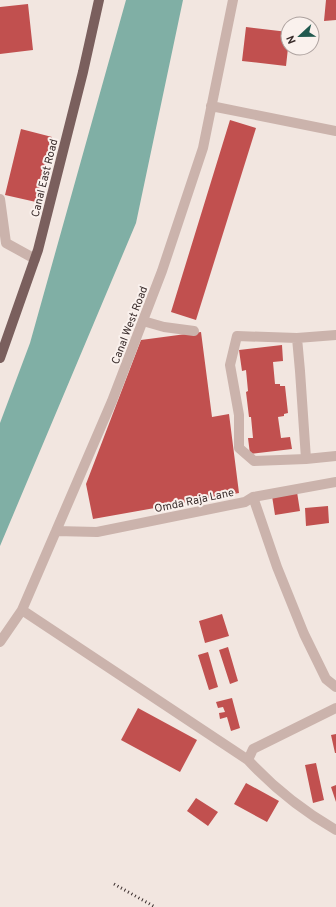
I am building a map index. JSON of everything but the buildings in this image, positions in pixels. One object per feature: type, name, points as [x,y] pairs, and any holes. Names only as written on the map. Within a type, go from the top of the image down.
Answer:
[{"type":"main road","name":"Canal East Road","points":[[0,358],[35,259],[83,72],[99,0]]},
{"type":"street","name":"Canal West Road","points":[[0,642],[22,610],[112,401],[162,271],[203,148],[233,0]]},
{"type":"street","points":[[211,106],[336,131]]},
{"type":"street","points":[[0,199],[3,243],[35,259]]},
{"type":"street","points":[[143,321],[164,327],[194,331]]},
{"type":"street","points":[[336,335],[297,338],[237,336],[230,365],[238,415],[239,448],[254,461],[306,460],[336,456]]},
{"type":"street","points":[[297,338],[306,460]]},
{"type":"street","name":"Omda Raja Lane","points":[[56,531],[97,532],[245,502],[253,497],[336,482]]},
{"type":"street","points":[[253,497],[277,567],[304,634],[326,679],[336,687]]},
{"type":"street","points":[[22,610],[248,760],[268,781],[313,817],[336,830]]},
{"type":"street","points":[[248,760],[253,749],[336,708]]},
{"type":"water","points":[[126,0],[183,0],[136,223],[0,546],[0,423],[30,343]]},
{"type":"railway","points":[[114,884],[155,907]]}]
